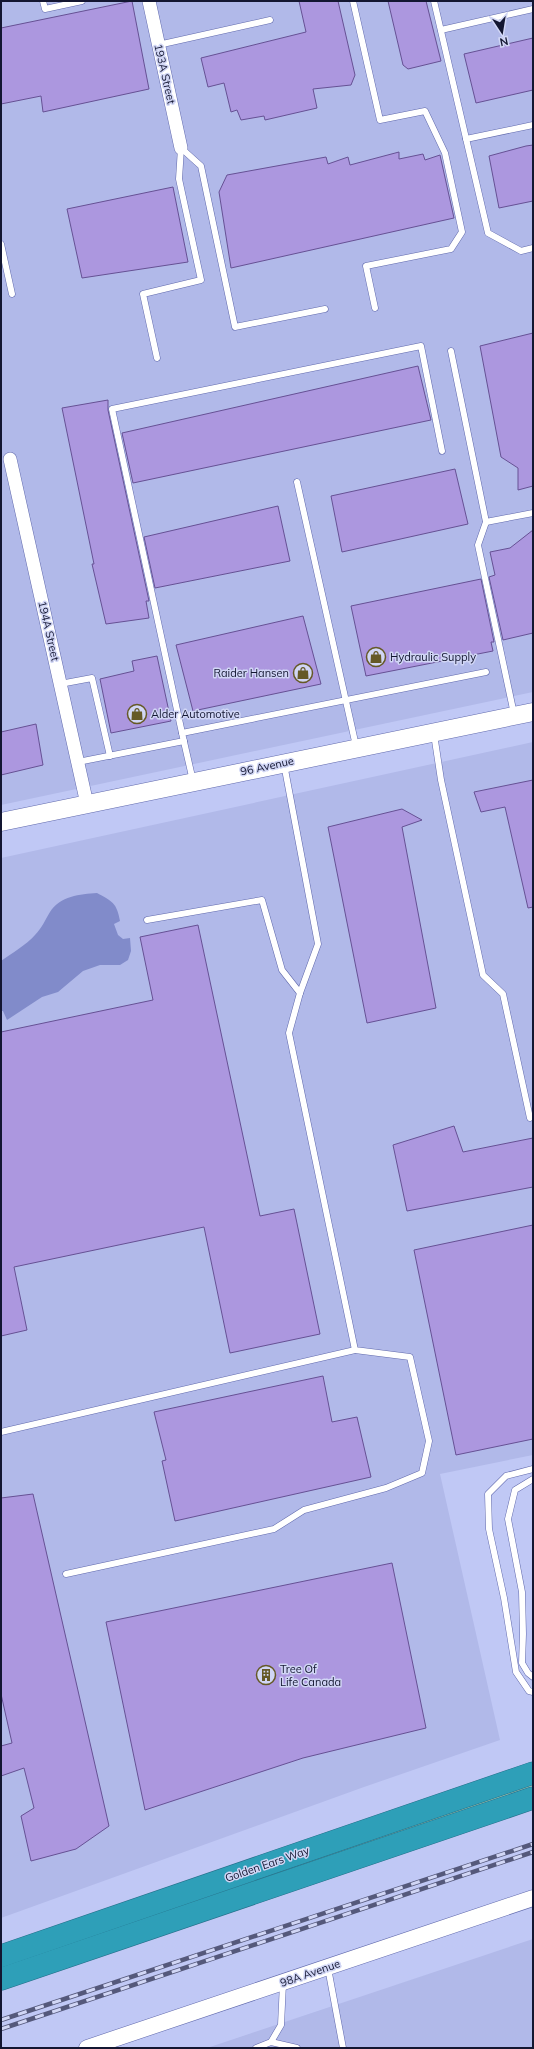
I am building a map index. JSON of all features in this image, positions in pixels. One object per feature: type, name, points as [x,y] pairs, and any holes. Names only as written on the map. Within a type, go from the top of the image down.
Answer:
[{"type":"highway","name":"Golden Ears Way","points":[[1,1956],[533,1773]]},
{"type":"highway","name":"Golden Ears Way","points":[[1,1979],[533,1798]]},
{"type":"main road","name":"96 Avenue","points":[[1,822],[193,781],[533,712]]},
{"type":"street","name":"193A Street","points":[[149,1],[181,148]]},
{"type":"street","name":"194A Street","points":[[10,459],[87,804]]},
{"type":"street","name":"98A Avenue","points":[[87,2048],[328,1968],[492,1910],[533,1898]]},
{"type":"lane","points":[[43,1],[45,9],[82,1]]},
{"type":"lane","points":[[353,1],[380,120],[425,111],[445,153],[462,232],[451,249],[366,266],[375,308]]},
{"type":"lane","points":[[434,1],[488,233],[521,251],[533,248]]},
{"type":"lane","points":[[441,30],[533,9]]},
{"type":"lane","points":[[158,45],[270,20]]},
{"type":"lane","points":[[466,139],[533,125]]},
{"type":"lane","points":[[181,148],[201,166],[235,327],[325,309]]},
{"type":"lane","points":[[157,358],[143,294],[201,280],[179,179],[181,148]]},
{"type":"lane","points":[[1,244],[12,294]]},
{"type":"lane","points":[[193,781],[112,409],[421,346],[442,451]]},
{"type":"lane","points":[[451,351],[486,522],[478,545],[515,716]]},
{"type":"lane","points":[[297,482],[356,748]]},
{"type":"lane","points":[[486,522],[533,513]]},
{"type":"lane","points":[[182,733],[486,672]]},
{"type":"lane","points":[[60,684],[92,678],[110,756]]},
{"type":"lane","points":[[434,732],[441,780],[483,975],[503,994],[530,1118]]},
{"type":"lane","points":[[78,762],[184,741]]},
{"type":"lane","points":[[284,763],[318,944],[300,993],[289,1033],[355,1350]]},
{"type":"lane","points":[[147,920],[262,900],[282,970],[300,993]]},
{"type":"lane","points":[[1,1432],[355,1350],[410,1357],[429,1441],[422,1473],[386,1488],[304,1510],[274,1529],[66,1574]]},
{"type":"lane","points":[[533,1469],[506,1476],[488,1494],[488,1529],[504,1598],[516,1672],[529,1691],[533,1692]]},
{"type":"lane","points":[[533,1479],[515,1490],[508,1519],[522,1592],[522,1663],[528,1673],[533,1677]]},
{"type":"lane","points":[[328,1968],[343,2048]]},
{"type":"lane","points":[[272,2042],[281,2025],[283,1982]]},
{"type":"lane","points":[[256,2048],[272,2042],[297,2048]]},
{"type":"shaded area","points":[[1,1],[533,1],[533,692],[1,805]]},
{"type":"shaded area","points":[[533,742],[533,1455],[440,1474],[500,1740],[364,1787],[1,1918],[1,858]]},
{"type":"shaded area","points":[[97,893],[113,903],[117,910],[120,921],[114,924],[118,935],[123,939],[130,938],[131,951],[128,960],[120,965],[100,965],[83,971],[58,992],[42,997],[7,1020],[3,1011],[1,1011],[1,961],[23,946],[40,930],[50,912],[59,902],[77,895]]},
{"type":"shaded area","points":[[533,1939],[533,2048],[207,2048]]},
{"type":"green space","points":[[533,1783],[533,1786],[1,1969],[1,1965]]},
{"type":"building","points":[[132,1],[149,89],[43,112],[41,96],[1,104],[1,28]]},
{"type":"building","points":[[299,1],[338,1],[355,75],[351,85],[313,89],[317,108],[265,120],[264,116],[241,120],[237,110],[231,112],[224,83],[208,87],[201,58],[306,32]]},
{"type":"building","points":[[388,1],[426,1],[441,61],[408,69],[403,65]]},
{"type":"building","points":[[533,38],[533,90],[476,103],[464,54]]},
{"type":"building","points":[[533,145],[533,201],[499,208],[489,156]]},
{"type":"building","points":[[399,152],[399,159],[423,154],[425,160],[440,155],[454,218],[231,268],[219,192],[227,175],[326,157],[328,164],[348,157],[350,165]]},
{"type":"building","points":[[173,187],[188,262],[82,278],[67,209]]},
{"type":"building","points":[[533,333],[533,486],[518,490],[518,468],[501,457],[480,346]]},
{"type":"building","points":[[418,366],[431,420],[133,483],[122,433]]},
{"type":"building","points":[[108,400],[108,410],[149,601],[146,601],[149,618],[106,624],[92,564],[94,564],[62,408]]},
{"type":"building","points":[[455,469],[468,524],[342,552],[331,496]]},
{"type":"building","points":[[278,506],[290,561],[155,588],[144,537]]},
{"type":"building","points":[[533,530],[533,633],[503,640],[489,577],[495,575],[490,552],[510,548]]},
{"type":"building","points":[[481,579],[494,642],[491,642],[493,651],[366,676],[351,606]]},
{"type":"building","points":[[303,616],[321,684],[193,711],[176,645]]},
{"type":"building","points":[[157,656],[171,721],[111,733],[100,679],[134,671],[132,661]]},
{"type":"building","points":[[36,724],[43,765],[1,775],[1,732]]},
{"type":"building","points":[[533,780],[533,907],[528,908],[505,807],[481,812],[474,792]]},
{"type":"building","points":[[402,809],[422,820],[402,827],[436,1008],[367,1023],[328,827]]},
{"type":"building","points":[[198,925],[260,1216],[294,1209],[320,1334],[230,1353],[204,1227],[14,1267],[27,1330],[1,1336],[1,1032],[153,1000],[140,937]]},
{"type":"building","points":[[454,1126],[463,1152],[533,1138],[533,1187],[407,1211],[393,1145]]},
{"type":"building","points":[[533,1225],[533,1439],[456,1455],[414,1250]]},
{"type":"building","points":[[323,1376],[332,1422],[357,1417],[371,1477],[175,1521],[162,1461],[166,1460],[154,1412]]},
{"type":"building","points":[[33,1494],[109,1826],[76,1849],[31,1861],[21,1816],[34,1808],[24,1768],[1,1776],[1,1746],[12,1743],[1,1694],[1,1498]]},
{"type":"building","name":"Tree Of Life Canada","points":[[392,1563],[426,1728],[303,1758],[145,1810],[106,1622]]},
{"type":"railway","points":[[1,2020],[533,1844]]},
{"type":"railway","points":[[1,2029],[533,1852]]},
{"type":"place","name":"Hydraulic Supply","points":[[376,657]]},
{"type":"place","name":"Raider Hansen","points":[[303,673]]},
{"type":"place","name":"Alder Automotive","points":[[137,714]]},
{"type":"place","name":"Tree Of Life Canada","points":[[266,1675]]}]
